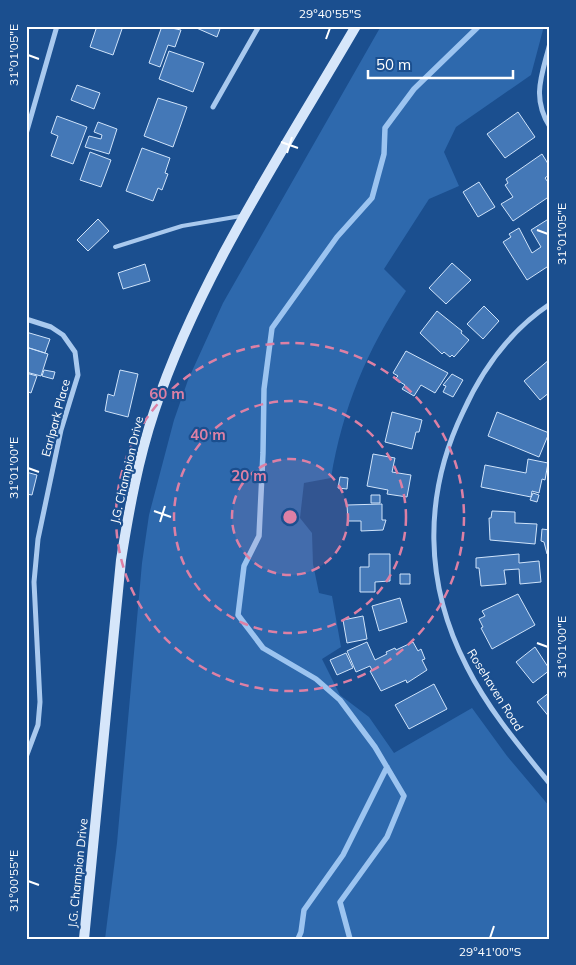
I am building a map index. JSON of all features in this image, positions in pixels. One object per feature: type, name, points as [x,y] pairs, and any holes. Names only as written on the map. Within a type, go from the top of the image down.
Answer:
[{"type":"main road","name":"J.G. Champion Drive","points":[[84,939],[121,560],[131,498],[141,456],[165,381],[208,284],[356,26]]},
{"type":"street","points":[[26,134],[57,26]]},
{"type":"street","points":[[213,107],[259,26]]},
{"type":"street","points":[[550,43],[538,96],[540,108],[550,127]]},
{"type":"street","name":"Rosehaven Road","points":[[550,304],[514,336],[474,389],[453,432],[439,480],[432,540],[444,608],[454,639],[467,667],[508,732],[550,784]]},
{"type":"street","name":"Earlpark Place","points":[[26,319],[51,327],[63,335],[75,352],[78,375],[61,430],[38,539],[34,582],[40,702],[38,725],[26,757]]},
{"type":"lane","points":[[115,247],[182,226],[246,216]]},
{"type":"shaded area","points":[[381,26],[544,26],[531,75],[456,127],[444,152],[459,186],[429,199],[384,269],[406,291],[379,336],[358,381],[342,427],[331,478],[304,483],[300,518],[312,533],[313,564],[319,593],[332,596],[341,647],[322,659],[340,695],[369,717],[394,753],[472,708],[507,756],[550,807],[550,939],[105,939],[117,843],[142,563],[149,515],[174,420],[188,380],[223,303]]},
{"type":"building","points":[[97,26],[123,26],[113,55],[90,47]]},
{"type":"building","points":[[162,26],[181,30],[175,47],[168,45],[160,67],[149,63]]},
{"type":"building","points":[[192,26],[221,26],[217,37]]},
{"type":"building","points":[[169,51],[204,63],[193,92],[159,79]]},
{"type":"building","points":[[77,85],[100,93],[94,109],[71,100]]},
{"type":"building","points":[[158,98],[187,107],[173,147],[144,136]]},
{"type":"building","points":[[518,112],[535,137],[505,158],[487,134]]},
{"type":"building","points":[[57,116],[87,127],[73,164],[51,156],[58,136],[51,133]]},
{"type":"building","points":[[98,122],[117,129],[109,154],[85,147],[89,136],[101,139],[102,135],[94,132]]},
{"type":"building","points":[[142,148],[170,158],[165,173],[168,174],[162,190],[158,188],[153,201],[126,191]]},
{"type":"building","points":[[90,152],[111,160],[101,187],[80,180]]},
{"type":"building","points":[[542,154],[550,167],[550,174],[545,178],[550,185],[550,196],[513,221],[501,204],[513,197],[505,185],[508,183],[506,179]]},
{"type":"building","points":[[479,182],[495,207],[478,217],[463,192]]},
{"type":"building","points":[[550,218],[550,265],[527,280],[503,242],[511,237],[509,234],[519,228],[532,253],[541,247],[531,230]]},
{"type":"building","points":[[98,219],[109,231],[88,251],[77,240]]},
{"type":"building","points":[[452,263],[471,280],[446,304],[429,288]]},
{"type":"building","points":[[145,264],[150,281],[123,289],[118,273]]},
{"type":"building","points":[[484,306],[499,321],[483,339],[467,324]]},
{"type":"building","points":[[437,311],[462,331],[461,333],[469,340],[454,357],[452,355],[450,357],[444,352],[442,354],[420,333]]},
{"type":"building","points":[[26,332],[50,339],[45,353],[26,347]]},
{"type":"building","points":[[26,347],[48,354],[41,376],[26,372]]},
{"type":"building","points":[[406,351],[448,373],[435,393],[421,385],[414,396],[402,389],[405,385],[395,379],[398,376],[393,373]]},
{"type":"building","points":[[550,359],[550,392],[540,400],[524,381]]},
{"type":"building","points":[[44,370],[55,372],[53,379],[42,376]]},
{"type":"building","points":[[120,370],[138,374],[128,417],[105,411],[108,394],[114,396]]},
{"type":"building","points":[[26,373],[37,376],[31,393],[26,391]]},
{"type":"building","points":[[452,374],[463,380],[453,397],[443,392],[446,386],[443,385]]},
{"type":"building","points":[[392,412],[422,420],[419,432],[416,432],[412,449],[385,442]]},
{"type":"building","points":[[497,412],[549,433],[539,457],[488,436]]},
{"type":"building","points":[[373,454],[395,458],[392,472],[411,475],[407,497],[387,494],[388,490],[367,486]]},
{"type":"building","points":[[528,459],[548,463],[545,480],[542,479],[539,493],[532,491],[531,497],[481,487],[485,465],[526,473]]},
{"type":"building","points":[[26,472],[37,475],[32,495],[26,494]]},
{"type":"building","points":[[340,477],[348,478],[347,489],[338,488]]},
{"type":"building","points":[[533,493],[539,495],[537,502],[530,500]]},
{"type":"building","points":[[371,495],[380,495],[380,503],[371,503]]},
{"type":"building","points":[[382,504],[382,520],[386,520],[383,530],[361,531],[361,521],[348,521],[347,505]]},
{"type":"building","points":[[492,511],[515,512],[515,523],[537,524],[535,544],[490,540],[489,518],[491,518]]},
{"type":"building","points":[[542,529],[550,530],[550,553],[547,554],[544,542],[541,541]]},
{"type":"building","points":[[369,554],[390,554],[390,581],[375,582],[375,592],[360,592],[360,567],[369,567]]},
{"type":"building","points":[[519,554],[519,563],[539,561],[541,582],[520,584],[519,569],[504,570],[506,584],[481,586],[479,568],[476,568],[476,558]]},
{"type":"building","points":[[400,574],[410,574],[410,584],[400,584]]},
{"type":"building","points":[[518,594],[535,625],[492,649],[481,628],[483,627],[479,619],[485,616],[482,611]]},
{"type":"building","points":[[400,598],[407,622],[379,631],[372,606]]},
{"type":"building","points":[[363,616],[367,639],[347,643],[343,620]]},
{"type":"building","points":[[367,642],[375,660],[387,654],[386,652],[395,648],[396,650],[413,642],[418,651],[421,649],[425,659],[422,660],[427,670],[407,683],[406,680],[381,691],[370,671],[372,670],[370,666],[356,672],[347,651]]},
{"type":"building","points":[[535,647],[550,670],[533,683],[516,662]]},
{"type":"building","points":[[346,653],[353,668],[337,675],[330,660]]},
{"type":"building","points":[[434,684],[447,709],[409,729],[395,705]]},
{"type":"building","points":[[550,692],[550,718],[537,702]]},
{"type":"waterway","points":[[350,939],[340,902],[387,837],[404,796],[375,747],[340,700],[316,679],[263,648],[238,615],[244,566],[259,536],[264,389],[272,328],[337,237],[372,198],[384,154],[385,128],[414,89],[479,26]]},
{"type":"waterway","points":[[298,939],[301,932],[304,910],[343,855],[387,767]]}]
